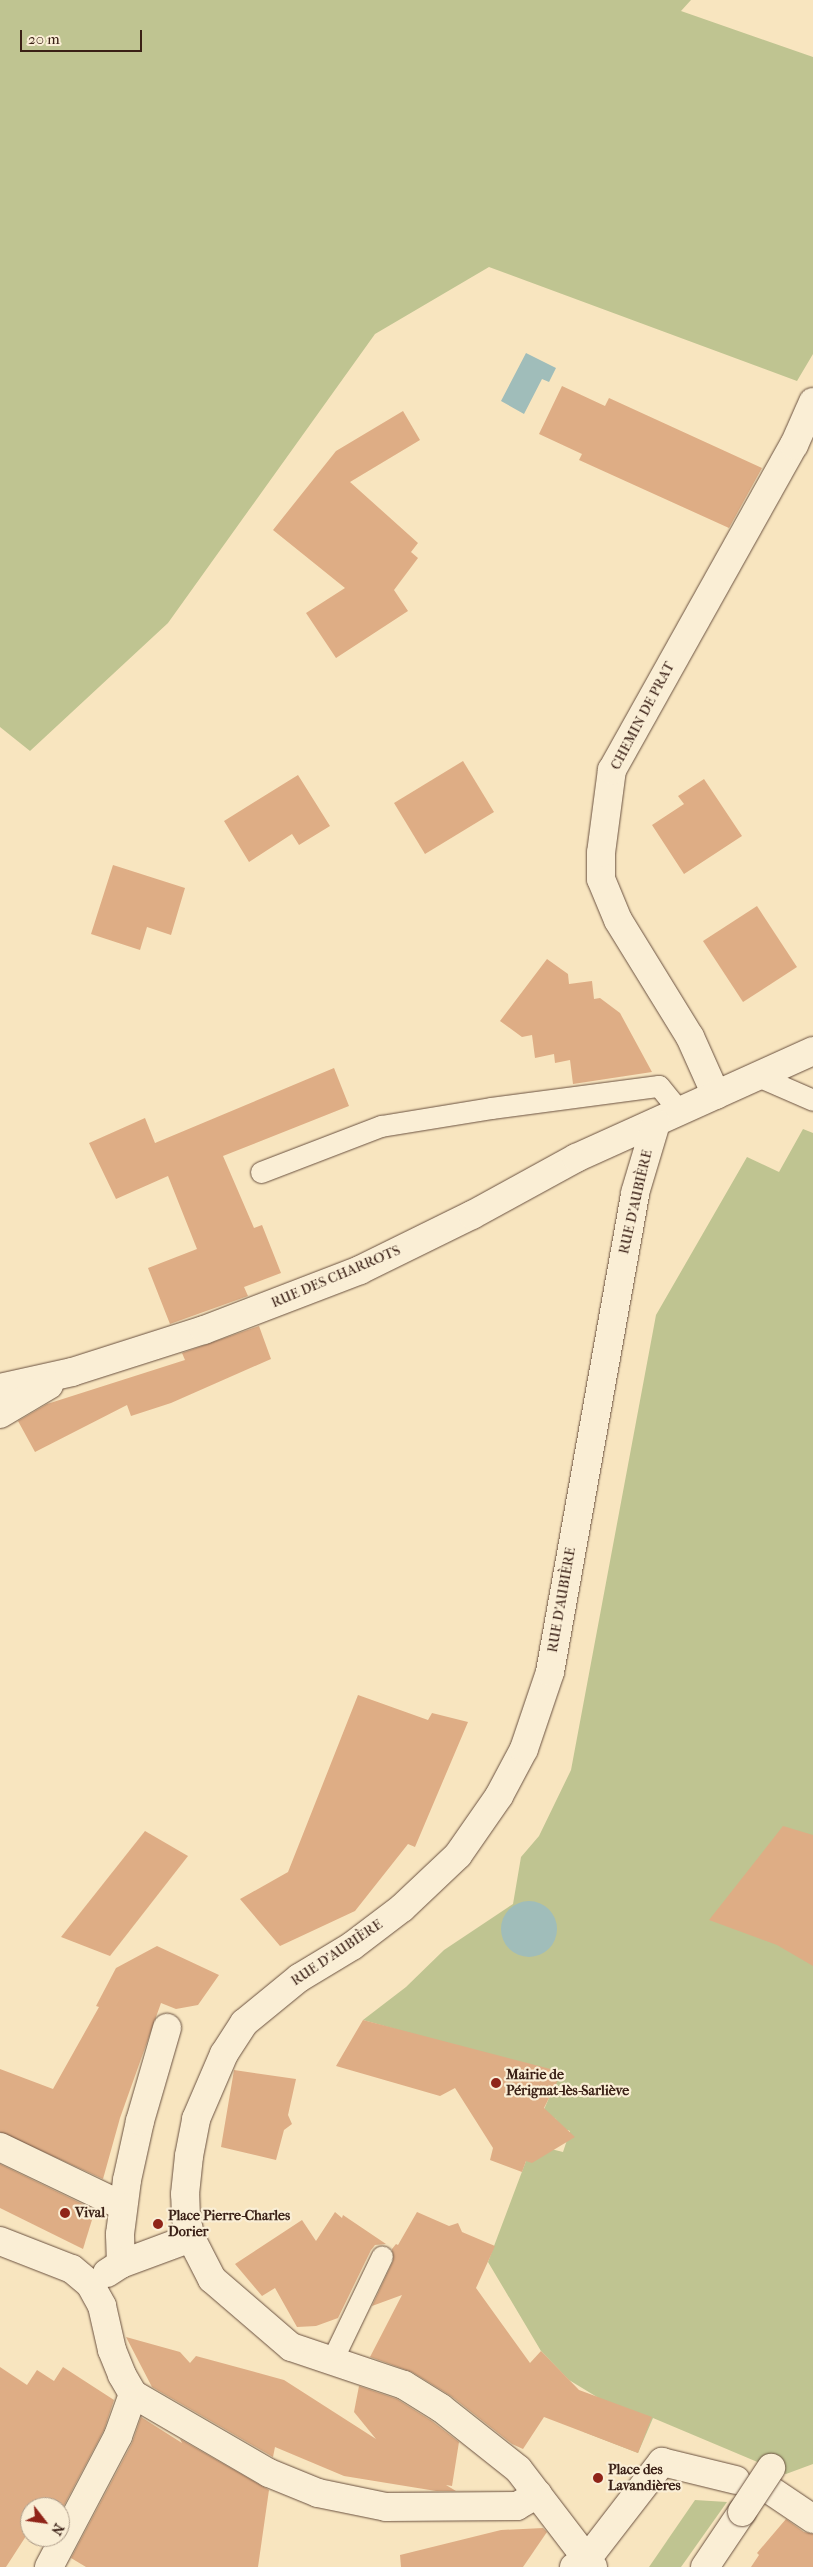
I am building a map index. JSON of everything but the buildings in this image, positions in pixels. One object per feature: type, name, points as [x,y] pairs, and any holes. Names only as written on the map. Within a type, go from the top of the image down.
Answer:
[{"type":"street","name":"CHEMIN DE PRAT","points":[[716,1095],[690,1037],[618,920],[601,879],[602,853],[612,770],[794,445],[813,402]]},
{"type":"street","points":[[656,1123],[813,1051]]},
{"type":"street","name":"RUE DES CHARROTS","points":[[0,1388],[72,1372],[204,1330],[360,1270],[472,1215],[576,1158],[656,1123]]},
{"type":"street","name":"RUE D'AUBIÈRE","points":[[191,2238],[186,2218],[185,2194],[189,2156],[196,2119],[224,2054],[244,2023],[298,1978],[352,1946],[402,1908],[458,1855],[499,1796],[524,1749],[550,1672],[635,1194],[656,1123]]},
{"type":"street","points":[[0,1414],[72,1372]]},
{"type":"street","points":[[121,2264],[120,2234],[123,2206],[138,2126],[167,2028]]},
{"type":"street","points":[[0,2147],[123,2206]]},
{"type":"street","points":[[81,2277],[191,2238],[212,2279],[291,2347],[404,2385],[441,2408],[518,2469],[538,2494],[585,2564],[662,2462],[736,2480]]},
{"type":"street","points":[[0,2241],[81,2277],[102,2306],[112,2350],[133,2394],[269,2473],[318,2493],[386,2507],[481,2508],[516,2506],[538,2494]]},
{"type":"street","points":[[49,2567],[118,2436],[133,2394]]},
{"type":"street","points":[[705,2567],[742,2512],[772,2480],[813,2519]]},
{"type":"lane","points":[[758,1076],[813,1100]]},
{"type":"lane","points":[[261,1172],[381,1126],[491,1108],[659,1086],[680,1112]]},
{"type":"lane","points":[[332,2360],[382,2256]]},
{"type":"green space","points":[[0,0],[691,0],[681,11],[813,57],[813,354],[797,381],[489,267],[375,334],[168,623],[30,751],[0,727]]},
{"type":"green space","points":[[803,1129],[813,1133],[813,2464],[786,2474],[653,2418],[638,2453],[584,2432],[597,2397],[569,2380],[541,2351],[488,2262],[526,2161],[551,2149],[563,2152],[570,2131],[557,2126],[556,2119],[542,2114],[559,2075],[363,2020],[406,1987],[444,1950],[513,1904],[521,1857],[539,1836],[571,1770],[656,1315],[747,1157],[779,1172]]},
{"type":"green space","points":[[695,2500],[727,2502],[681,2567],[649,2567]]},
{"type":"water","points":[[526,353],[556,368],[549,382],[542,379],[524,414],[501,401]]},
{"type":"water","points":[[524,1901],[534,1901],[549,1909],[555,1918],[557,1929],[555,1940],[549,1949],[534,1957],[524,1957],[513,1952],[506,1945],[501,1934],[501,1924],[506,1913],[513,1906]]},
{"type":"place","name":"Mairie de Pérignat-lès-Sarliève","points":[[496,2083]]},
{"type":"place","name":"Vival","points":[[65,2213]]},
{"type":"place","name":"Place Pierre-Charles Dorier","points":[[158,2224]]},
{"type":"place","name":"Place des Lavandières","points":[[598,2478]]}]
